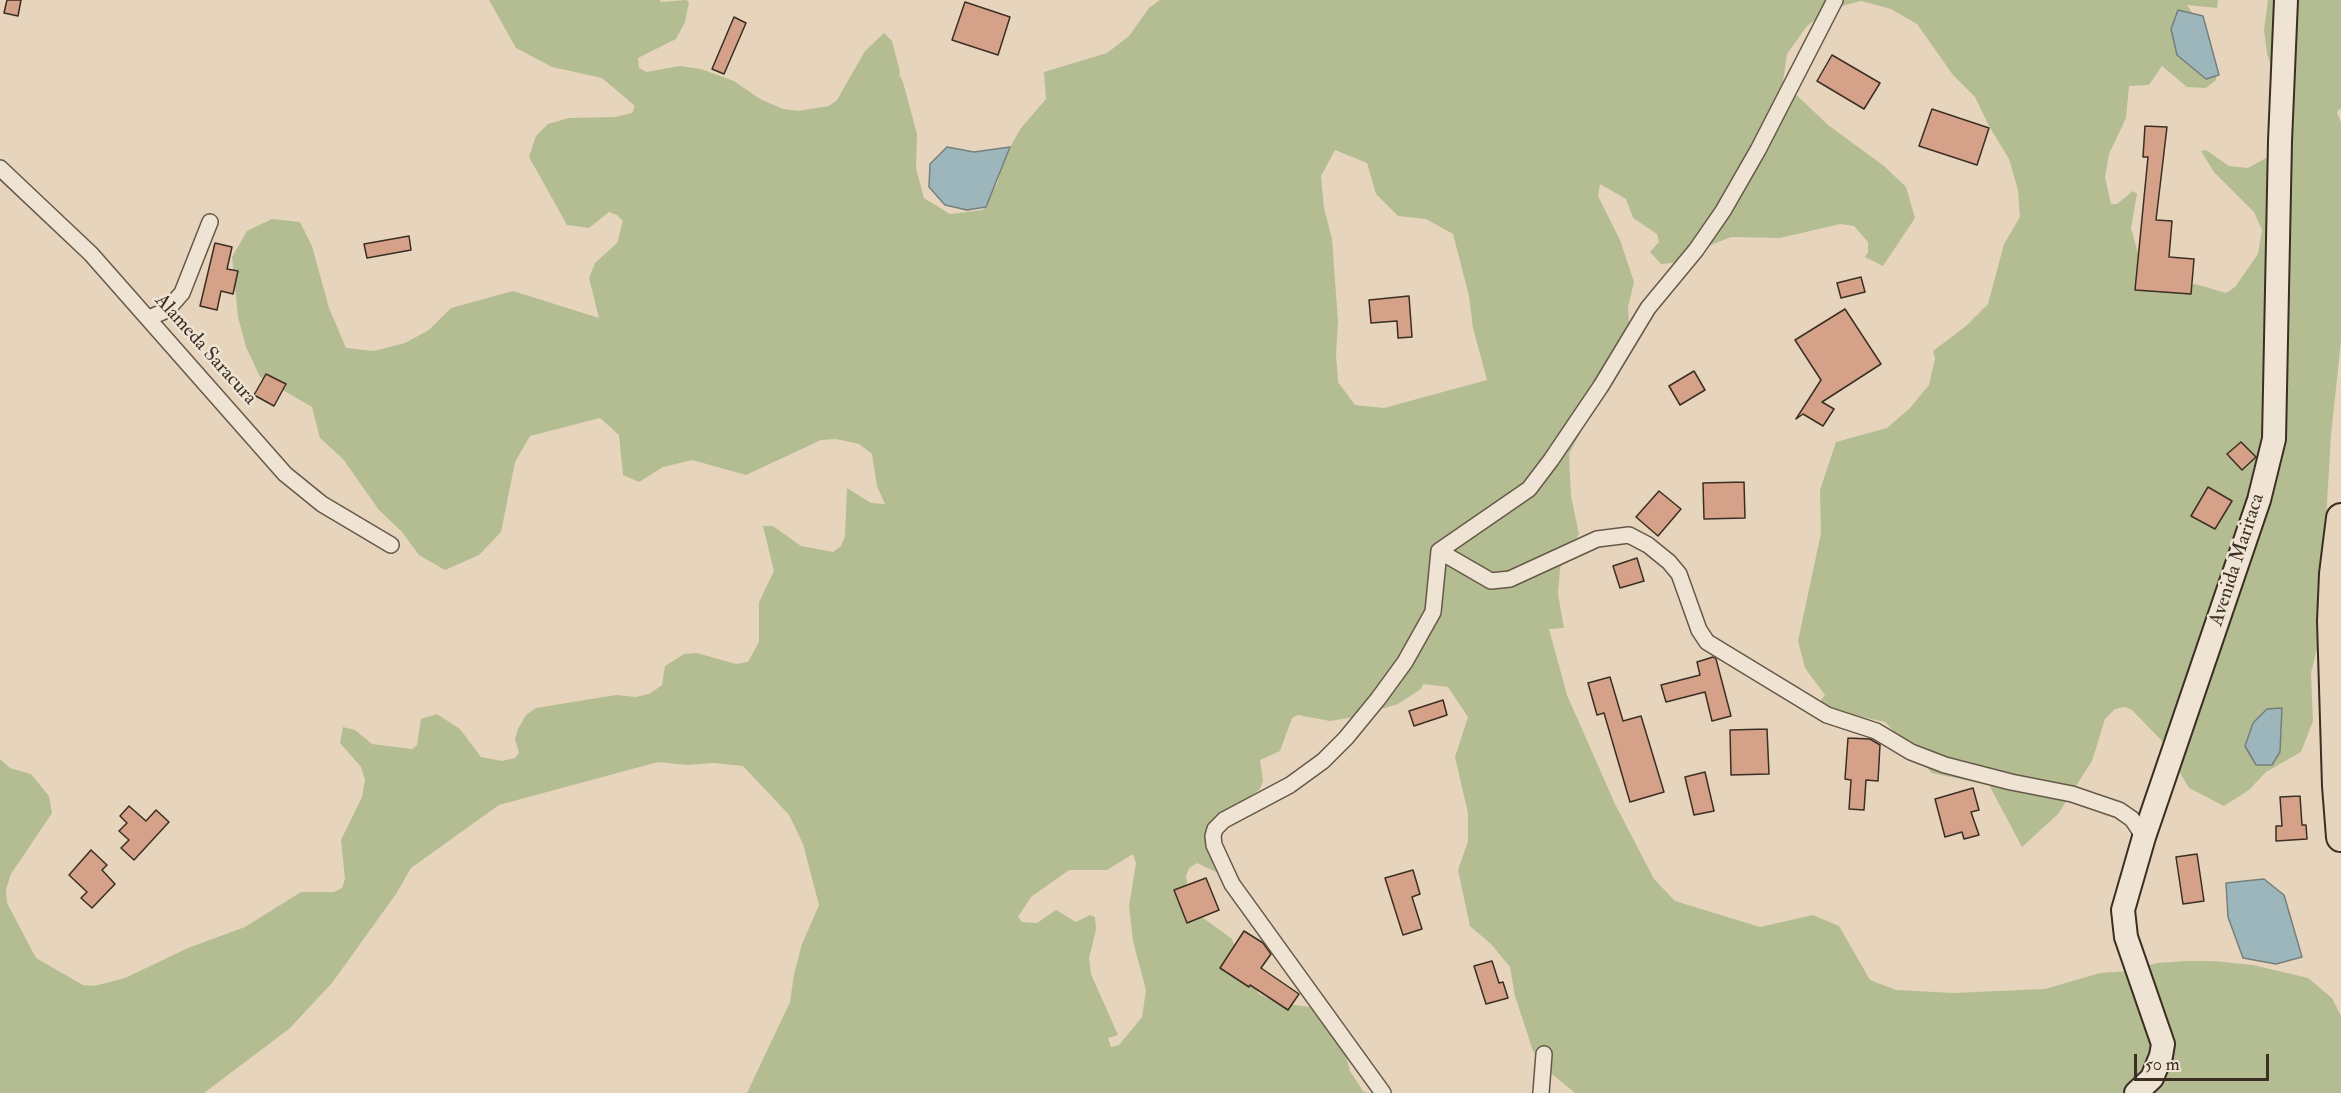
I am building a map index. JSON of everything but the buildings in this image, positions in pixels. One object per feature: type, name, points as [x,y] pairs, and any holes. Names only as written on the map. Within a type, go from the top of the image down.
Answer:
[{"type":"highway","points":[[2341,518],[2334,574],[2332,621],[2341,837]]},
{"type":"street","points":[[1383,1093],[1232,884],[1214,845],[1215,829],[1224,820],[1290,785],[1323,761],[1346,738],[1378,699],[1405,662],[1433,612],[1439,551],[1529,489],[1551,460],[1648,308],[1696,250],[1723,211],[1758,150],[1834,0]]},
{"type":"street","name":"Avenida Maritaca","points":[[2136,1093],[2152,1078],[2163,1044],[2126,937],[2123,910],[2144,837],[2259,500],[2274,439],[2280,141],[2286,0]]},
{"type":"street","name":"Alameda Saracura","points":[[0,168],[91,254],[285,474],[322,504],[391,545]]},
{"type":"street","points":[[149,318],[167,310],[182,292],[210,222]]},
{"type":"street","points":[[1439,551],[1491,580],[1510,579],[1597,539],[1629,535],[1648,545],[1670,562],[1678,574],[1699,630],[1707,642],[1827,715],[1876,731],[1911,752],[1945,765],[2011,782],[2072,794],[2119,810],[2132,819],[2144,837]]},
{"type":"street","points":[[1541,1093],[1544,1054]]},
{"type":"green space","points":[[489,0],[660,0],[661,2],[686,0],[689,2],[685,22],[676,39],[638,58],[639,68],[646,72],[680,66],[701,69],[734,81],[760,99],[783,109],[798,111],[829,106],[837,100],[865,51],[884,33],[892,41],[899,74],[917,134],[916,168],[924,198],[950,214],[983,210],[997,184],[1006,154],[1021,128],[1046,99],[1044,72],[1107,53],[1129,36],[1149,8],[1160,0],[2218,0],[2217,8],[2187,5],[2210,39],[2216,66],[2216,80],[2206,88],[2187,87],[2162,66],[2149,85],[2129,86],[2126,118],[2109,154],[2105,177],[2111,204],[2117,204],[2133,191],[2137,194],[2131,228],[2143,271],[2172,287],[2195,284],[2226,293],[2235,287],[2258,254],[2262,230],[2254,212],[2214,172],[2201,151],[2206,150],[2229,166],[2248,168],[2284,148],[2288,114],[2267,54],[2264,30],[2268,0],[2341,0],[2341,108],[2337,112],[2341,123],[2341,341],[2331,435],[2319,640],[2311,673],[2313,721],[2301,752],[2266,772],[2249,790],[2224,806],[2189,788],[2161,740],[2132,710],[2125,707],[2115,709],[2105,719],[2092,761],[2058,814],[2022,847],[1989,785],[1932,773],[1885,722],[1816,707],[1825,695],[1805,668],[1798,641],[1821,533],[1820,490],[1836,442],[1887,428],[1910,408],[1929,385],[1935,358],[1933,351],[1966,326],[1988,304],[2004,244],[2020,217],[2018,190],[2009,159],[1975,97],[1953,75],[1917,24],[1891,9],[1861,1],[1830,9],[1807,26],[1787,54],[1783,82],[1828,125],[1884,166],[1906,187],[1915,218],[1883,266],[1865,257],[1868,252],[1868,242],[1854,226],[1840,224],[1780,238],[1731,237],[1706,247],[1683,262],[1661,264],[1650,252],[1659,242],[1657,234],[1633,218],[1626,199],[1600,184],[1598,196],[1620,240],[1634,282],[1628,307],[1629,326],[1616,366],[1569,454],[1571,496],[1579,534],[1560,568],[1558,594],[1564,628],[1549,629],[1567,695],[1615,804],[1654,879],[1675,901],[1760,927],[1813,915],[1839,926],[1870,980],[1896,990],[1953,993],[2045,989],[2100,973],[2128,971],[2157,963],[2185,961],[2253,965],[2308,978],[2332,998],[2341,1016],[2341,1093],[1575,1093],[1552,1074],[1533,1051],[1515,996],[1510,967],[1491,944],[1470,926],[1458,870],[1468,841],[1468,813],[1455,757],[1468,717],[1448,687],[1423,684],[1421,689],[1398,704],[1354,717],[1330,721],[1298,715],[1292,718],[1280,751],[1260,760],[1263,781],[1260,789],[1225,816],[1211,833],[1216,872],[1197,863],[1189,868],[1186,876],[1191,909],[1232,939],[1242,969],[1259,994],[1278,1003],[1318,1008],[1340,1031],[1350,1071],[1363,1091],[1368,1093],[747,1093],[790,1002],[802,944],[819,905],[803,844],[789,815],[743,766],[658,762],[499,805],[411,868],[396,894],[332,983],[289,1029],[204,1093],[0,1093],[0,759],[10,768],[31,774],[49,796],[52,813],[11,874],[6,889],[7,903],[36,958],[83,985],[94,986],[125,978],[188,948],[245,927],[301,892],[334,892],[342,888],[345,879],[341,840],[362,797],[365,780],[361,767],[340,743],[343,727],[355,730],[372,744],[412,749],[417,745],[421,719],[437,714],[460,729],[481,757],[502,761],[515,758],[519,753],[515,739],[518,729],[526,715],[536,708],[616,695],[636,697],[649,694],[662,685],[665,666],[684,654],[697,653],[736,664],[748,662],[759,642],[759,602],[774,571],[763,526],[773,526],[801,546],[833,552],[841,546],[845,536],[847,488],[871,503],[885,504],[877,486],[872,454],[859,444],[836,439],[821,440],[746,475],[692,460],[663,467],[639,482],[623,475],[619,435],[600,418],[530,436],[515,462],[501,532],[479,555],[445,570],[419,555],[402,532],[379,510],[343,459],[320,438],[312,407],[260,377],[246,347],[238,317],[232,257],[247,231],[272,219],[300,222],[312,246],[329,308],[346,348],[374,351],[405,343],[429,330],[451,308],[513,291],[599,318],[589,278],[595,263],[617,243],[623,221],[617,215],[609,212],[589,228],[567,225],[529,157],[536,136],[548,124],[569,118],[615,117],[632,113],[635,106],[602,78],[552,67],[516,48]],"holes":[[[1335,150],[1367,163],[1376,194],[1398,216],[1426,219],[1453,234],[1469,296],[1473,328],[1487,380],[1384,408],[1355,405],[1338,382],[1336,354],[1338,321],[1332,239],[1324,208],[1321,176]],[[1133,854],[1136,863],[1129,906],[1133,941],[1146,990],[1142,1017],[1119,1045],[1111,1047],[1108,1038],[1118,1035],[1091,974],[1089,958],[1096,930],[1095,917],[1090,915],[1076,922],[1056,910],[1037,923],[1022,922],[1018,917],[1031,897],[1069,870],[1107,870]]]},
{"type":"water","points":[[2178,10],[2203,16],[2219,75],[2206,79],[2177,55],[2171,29]]},
{"type":"water","points":[[947,147],[974,152],[1010,147],[986,207],[967,210],[945,205],[929,187],[930,164]]},
{"type":"water","points":[[2282,708],[2280,752],[2272,765],[2256,765],[2245,746],[2253,723],[2267,709]]},
{"type":"water","points":[[2264,879],[2284,895],[2302,957],[2276,964],[2243,958],[2228,917],[2226,883]]}]
